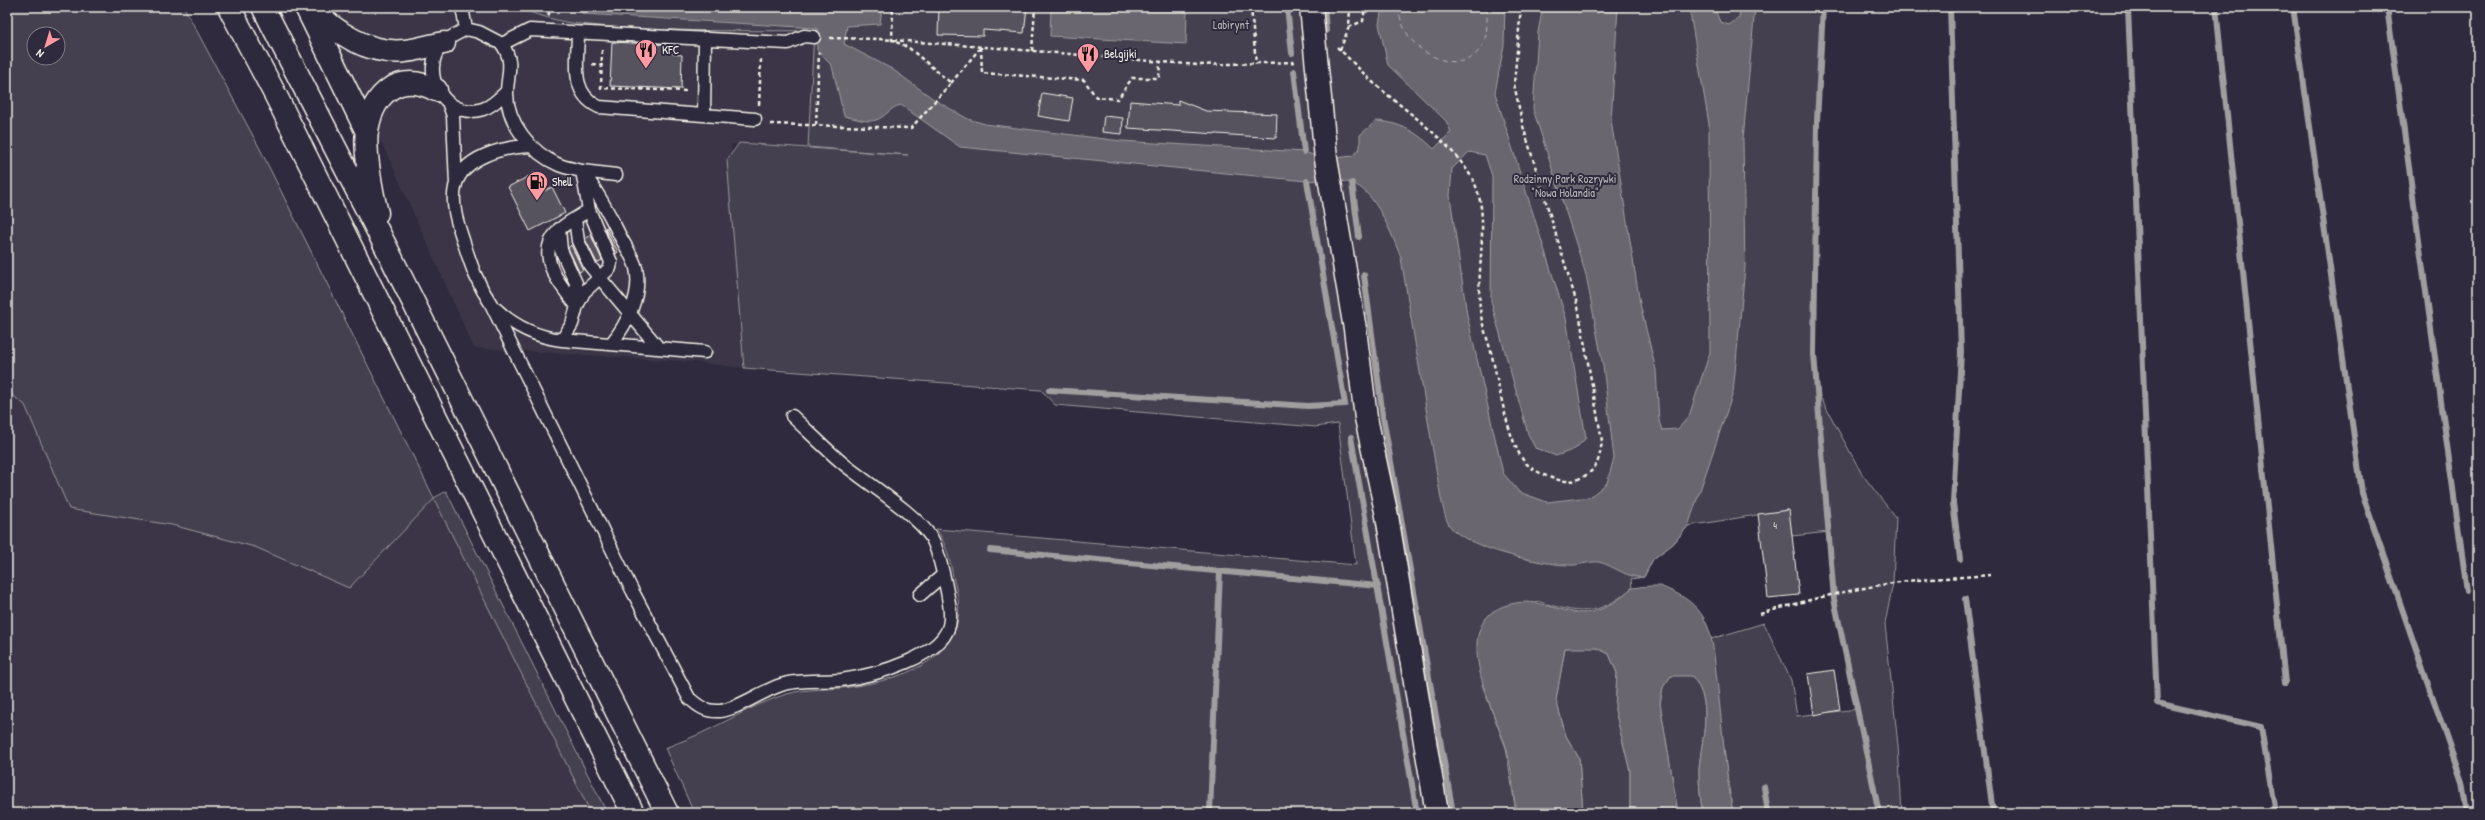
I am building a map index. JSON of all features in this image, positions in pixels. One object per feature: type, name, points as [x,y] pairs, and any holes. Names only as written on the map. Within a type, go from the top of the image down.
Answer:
[{"type":"main road","points":[[229,7],[276,96],[633,813]]},
{"type":"main road","points":[[263,7],[385,245],[667,813]]},
{"type":"main road","points":[[306,7],[366,132],[371,188],[385,245]]},
{"type":"main road","points":[[311,7],[346,36],[362,44],[384,50],[404,51],[444,43]]},
{"type":"main road","points":[[1312,7],[1328,170],[1355,329],[1366,418],[1387,516],[1437,813]]},
{"type":"main road","points":[[366,132],[373,110],[383,96],[396,85],[408,81],[422,83],[442,96]]},
{"type":"lane","points":[[462,7],[466,29]]},
{"type":"lane","points":[[616,175],[582,171],[559,165],[530,146],[519,131],[511,113],[507,91],[510,65],[502,44],[479,32],[466,29],[444,43],[435,56],[432,65],[433,80],[453,116],[456,184],[454,203],[456,219],[476,281],[491,304],[639,604],[689,698],[702,709],[721,711],[782,685],[841,680],[874,673],[931,650],[942,638],[950,621],[950,604],[943,575],[931,538],[918,522],[840,461],[792,416]]},
{"type":"lane","points":[[502,44],[530,30],[788,43],[804,36],[819,40]]},
{"type":"lane","points":[[578,33],[577,81],[581,93],[589,102],[600,107],[704,115],[758,116]]},
{"type":"lane","points":[[704,115],[705,38]]},
{"type":"lane","points":[[442,96],[461,110],[473,111],[493,104],[507,91]]},
{"type":"lane","points":[[456,184],[465,171],[480,157],[514,147],[530,146]]},
{"type":"lane","points":[[562,340],[572,324],[577,306],[584,292],[610,268],[611,262],[589,210],[582,171]]},
{"type":"lane","points":[[582,171],[600,195],[636,268],[636,295],[630,315],[623,329],[611,344]]},
{"type":"lane","points":[[577,306],[558,282],[547,257],[550,240],[559,229],[589,210]]},
{"type":"lane","points":[[575,219],[578,242],[598,279],[658,347]]},
{"type":"lane","points":[[559,229],[561,250],[576,283],[577,306]]},
{"type":"lane","points":[[491,304],[512,323],[544,338],[705,352]]},
{"type":"lane","points":[[920,595],[943,575]]},
{"type":"path","points":[[892,40],[893,7]]},
{"type":"path","points":[[1032,50],[1035,7]]},
{"type":"path","points":[[1251,7],[1256,64]]},
{"type":"path","points":[[1340,50],[1350,27],[1350,7]]},
{"type":"path","points":[[1350,27],[1362,21],[1365,7]]},
{"type":"path","points":[[816,125],[819,40],[892,40],[1032,50],[1198,65],[1297,62],[1329,41],[1382,90],[1424,124],[1460,160],[1472,179],[1481,198],[1480,308],[1512,439],[1524,460],[1536,471],[1552,478],[1574,481],[1592,473],[1599,459],[1602,441],[1578,307],[1523,126],[1514,84],[1521,7]]},
{"type":"path","points":[[892,40],[909,48],[951,83]]},
{"type":"path","points":[[603,42],[601,88],[690,92]]},
{"type":"path","points":[[981,47],[982,73],[1084,80],[1096,97],[1118,99],[1132,78],[1159,78],[1160,62]]},
{"type":"path","points":[[761,57],[758,116],[816,125],[911,128],[918,122],[981,47]]},
{"type":"path","points":[[587,64],[602,65]]},
{"type":"path","points":[[1760,614],[1820,596],[1849,593],[1893,583],[1990,575]]},
{"type":"shaded area","points":[[7,7],[184,7],[259,147],[591,813],[7,813]]},
{"type":"shaded area","points":[[316,7],[509,7],[814,31],[808,147],[731,144],[744,368],[694,362],[474,348],[392,165]]},
{"type":"shaded area","points":[[573,7],[882,7],[880,24],[847,26],[844,44],[892,69],[935,100],[968,119],[985,124],[1121,141],[1304,152],[1326,159],[1353,156],[1360,148],[1360,135],[1376,121],[1401,126],[1408,129],[1422,138],[1434,149],[1451,132],[1446,121],[1388,65],[1379,24],[1382,7],[1505,7],[1504,45],[1495,93],[1566,318],[1586,438],[1575,449],[1556,456],[1535,448],[1528,434],[1491,302],[1492,176],[1485,155],[1469,152],[1452,169],[1450,196],[1467,315],[1503,473],[1519,492],[1547,502],[1590,497],[1607,483],[1614,458],[1603,366],[1586,275],[1533,109],[1538,32],[1543,7],[1618,7],[1611,120],[1640,304],[1656,370],[1659,421],[1662,430],[1678,429],[1689,416],[1710,352],[1709,124],[1689,7],[1714,7],[1720,22],[1729,25],[1739,18],[1740,7],[1755,7],[1743,139],[1745,267],[1733,393],[1688,526],[1673,544],[1653,559],[1644,577],[1638,577],[1632,576],[1599,562],[1573,565],[1557,564],[1505,554],[1470,541],[1457,533],[1449,525],[1441,499],[1401,258],[1382,215],[1368,194],[1360,187],[1351,183],[1335,180],[1307,181],[960,147],[901,105],[894,108],[883,117],[872,121],[865,121],[844,116],[832,66],[817,50],[817,28],[584,14]]},
{"type":"shaded area","points":[[1051,7],[1158,7],[1187,12],[1186,44],[1050,36]]},
{"type":"shaded area","points":[[1643,586],[1660,586],[1678,594],[1698,609],[1709,630],[1714,655],[1733,813],[1703,813],[1699,770],[1705,722],[1703,698],[1699,687],[1692,676],[1671,676],[1663,687],[1660,703],[1678,813],[1630,813],[1630,771],[1615,710],[1617,673],[1609,654],[1597,648],[1565,648],[1556,700],[1566,736],[1579,758],[1583,813],[1516,813],[1511,771],[1506,747],[1491,709],[1478,664],[1477,643],[1482,625],[1494,611],[1516,603],[1535,603],[1573,612],[1591,612],[1611,605],[1633,588]]},
{"type":"green space","points":[[7,7],[184,7],[259,147],[434,498],[446,491],[607,813],[591,813],[434,499],[349,588],[255,547],[172,525],[69,509],[25,405],[7,391]]},
{"type":"green space","points":[[509,7],[1823,7],[1817,122],[1814,354],[1817,391],[1862,474],[1896,518],[1893,583],[1885,624],[1898,745],[1902,813],[1733,813],[1728,785],[1711,639],[1764,623],[1791,680],[1797,716],[1858,709],[1834,599],[1829,532],[1792,536],[1788,510],[1688,526],[1673,544],[1653,559],[1644,577],[1631,579],[1632,588],[1608,605],[1597,609],[1576,611],[1537,601],[1482,685],[1506,748],[1516,813],[694,813],[665,748],[705,732],[757,705],[777,697],[802,691],[850,687],[892,678],[912,670],[930,660],[944,648],[954,632],[959,612],[956,589],[949,558],[944,543],[936,529],[1356,565],[1338,424],[1315,427],[1055,405],[1041,390],[744,368],[727,160],[739,143],[908,155],[808,147],[814,31],[662,30],[601,26],[563,22]]},
{"type":"green space","points":[[1565,648],[1597,648],[1609,654],[1617,673],[1615,710],[1630,771],[1630,813],[1583,813],[1579,758],[1566,736],[1556,700]]},
{"type":"green space","points":[[1671,676],[1692,676],[1699,687],[1705,710],[1704,734],[1699,770],[1703,813],[1678,813],[1660,703],[1663,687]]},
{"type":"building","points":[[939,7],[1027,7],[1024,33],[983,30],[983,36],[938,35]]},
{"type":"building","name":"KFC","points":[[612,42],[674,45],[673,54],[682,55],[681,89],[610,86]]},
{"type":"building","points":[[1042,93],[1073,98],[1069,121],[1038,116]]},
{"type":"building","points":[[1178,100],[1206,111],[1277,114],[1276,138],[1128,128],[1130,101],[1178,105]]},
{"type":"building","points":[[1104,116],[1123,118],[1122,134],[1102,132]]},
{"type":"building","name":"Shell","points":[[535,173],[544,191],[552,187],[565,213],[530,231],[508,187]]},
{"type":"building","points":[[606,227],[618,252],[616,254],[605,228]]},
{"type":"building","points":[[591,235],[602,260],[597,263],[585,239]]},
{"type":"building","points":[[571,245],[583,270],[579,272],[568,248]]},
{"type":"building","points":[[1789,510],[1799,595],[1768,598],[1758,514]]},
{"type":"building","points":[[1834,670],[1840,710],[1814,715],[1808,674]]},
{"type":"waterway","points":[[1287,7],[1292,53]]},
{"type":"waterway","points":[[1324,7],[1326,31]]},
{"type":"waterway","points":[[1823,7],[1817,122],[1814,354],[1834,599],[1879,813]]},
{"type":"waterway","points":[[1950,7],[1961,352],[1953,503],[1960,559]]},
{"type":"waterway","points":[[2128,7],[2157,703],[2261,727],[2275,813]]},
{"type":"waterway","points":[[2216,7],[2285,683]]},
{"type":"waterway","points":[[2293,7],[2362,493],[2462,782],[2467,813]]},
{"type":"waterway","points":[[2387,7],[2467,591]]},
{"type":"waterway","points":[[1294,71],[1304,152]]},
{"type":"waterway","points":[[1049,390],[1308,406],[1345,404],[1307,181]]},
{"type":"waterway","points":[[1352,183],[1359,237]]},
{"type":"waterway","points":[[1364,275],[1383,417],[1453,813]]},
{"type":"waterway","points":[[1351,437],[1417,813]]},
{"type":"waterway","points":[[990,550],[1378,586]]},
{"type":"waterway","points":[[1210,813],[1220,571]]},
{"type":"waterway","points":[[1965,599],[1993,813]]},
{"type":"waterway","points":[[1764,787],[1768,813]]},
{"type":"ferry route","points":[[1397,7],[1405,30],[1417,46],[1435,57],[1446,61],[1456,62],[1466,60],[1475,55],[1482,46],[1486,33],[1487,7]]},
{"type":"place","name":"KFC","points":[[646,70]]},
{"type":"place","name":"Belgijki","points":[[1088,74]]},
{"type":"place","name":"Shell","points":[[537,202]]},
{"type":"park label","name":"Labirynt","points":[[1231,25]]},
{"type":"park label","name":"Rodzinny Park Rozrywki \"Nowa Holandia\"","points":[[1565,186]]}]
